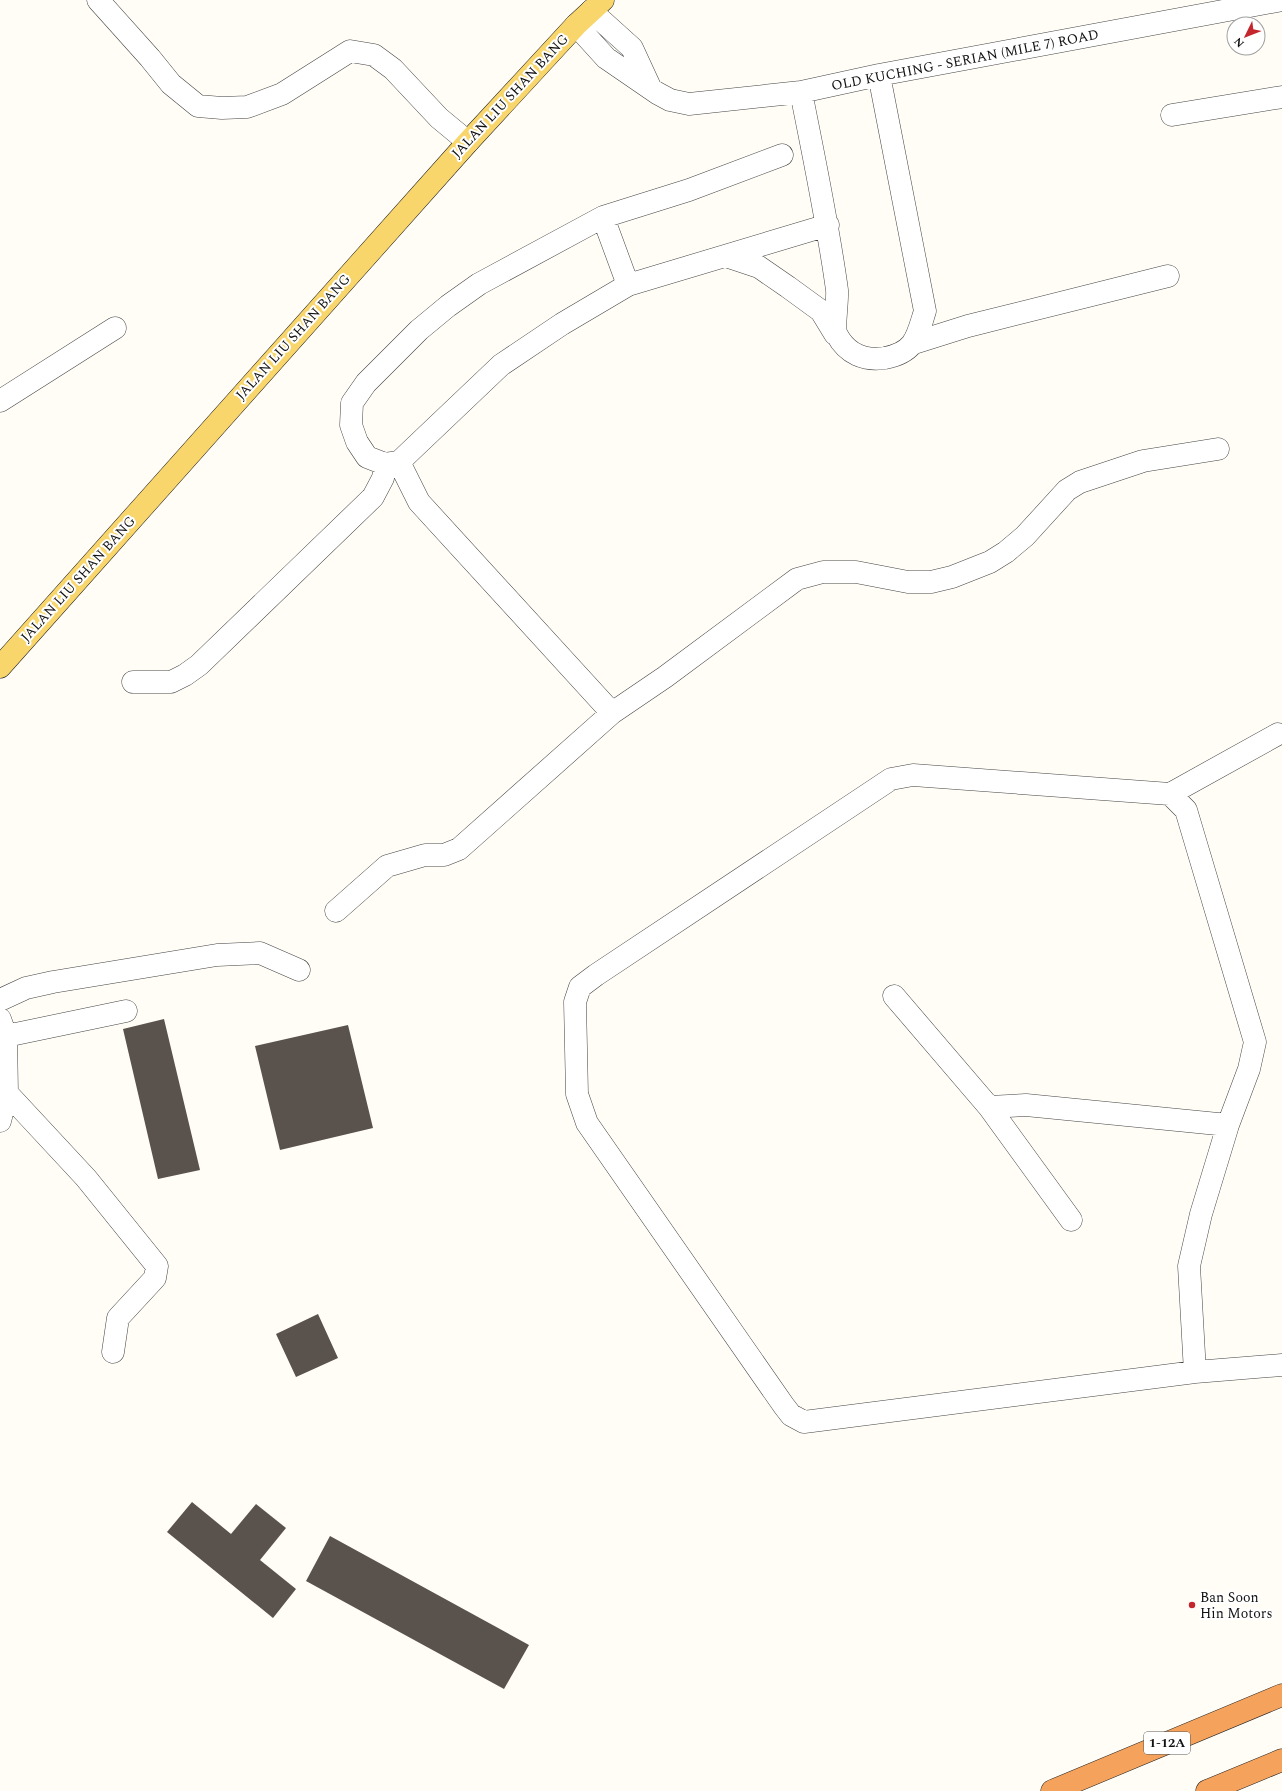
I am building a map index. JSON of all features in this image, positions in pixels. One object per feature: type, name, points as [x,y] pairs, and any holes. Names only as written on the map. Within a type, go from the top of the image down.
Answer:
[{"type":"highway","name":"1-12A","points":[[1052,1791],[1282,1694]]},
{"type":"highway","points":[[1207,1791],[1282,1760]]},
{"type":"main road","name":"JALAN LIU SHAN BANG","points":[[0,667],[468,142],[590,12]]},
{"type":"street","points":[[98,0],[150,58],[171,84],[198,106],[222,108],[247,107],[282,94],[350,51],[374,55],[393,69],[439,118],[468,142]]},
{"type":"street","name":"OLD KUCHING - SERIAN (MILE 7) ROAD","points":[[590,12],[632,48],[650,87],[670,100],[688,104],[801,92],[879,75],[1282,0]]},
{"type":"street","points":[[879,75],[925,310],[914,343]]},
{"type":"street","points":[[801,92],[828,225],[837,293],[835,334]]},
{"type":"street","points":[[1172,115],[1282,98]]},
{"type":"street","points":[[612,713],[419,502],[392,463],[367,458],[357,442],[351,425],[352,403],[366,383],[419,330],[448,306],[479,284],[603,217],[689,190],[782,155]]},
{"type":"street","points":[[603,217],[628,286]]},
{"type":"street","points":[[133,682],[171,682],[185,675],[199,665],[373,497],[392,463],[501,365],[562,324],[628,286],[828,225]]},
{"type":"street","points":[[726,256],[759,267],[788,287],[821,311],[844,346],[855,355],[871,359],[887,357],[902,352],[914,343],[968,326],[1168,276]]},
{"type":"street","points":[[0,402],[115,328]]},
{"type":"street","points":[[336,911],[387,866],[426,855],[444,854],[459,849],[612,713],[665,677],[797,579],[823,572],[856,572],[908,582],[931,582],[952,577],[990,562],[1006,552],[1025,536],[1068,490],[1080,482],[1143,461],[1218,449]]},
{"type":"street","points":[[1278,734],[1170,794],[913,775],[891,779],[580,987],[574,1002],[577,1094],[587,1124],[784,1406],[791,1415],[804,1422],[1195,1372],[1282,1365]]},
{"type":"street","points":[[1170,794],[1186,810],[1255,1042],[1249,1069],[1228,1125],[1202,1214],[1189,1266],[1195,1372]]},
{"type":"street","points":[[0,1000],[26,988],[53,982],[217,955],[260,953],[299,970]]},
{"type":"street","points":[[894,996],[989,1107],[1071,1220]]},
{"type":"street","points":[[0,1121],[7,1094],[3,1027],[126,1011]]},
{"type":"street","points":[[7,1094],[86,1178],[157,1266],[155,1278],[118,1318],[113,1352]]},
{"type":"street","points":[[989,1107],[1026,1105],[1228,1125]]},
{"type":"building","points":[[164,1019],[200,1170],[158,1179],[123,1029]]},
{"type":"building","points":[[348,1025],[373,1128],[280,1150],[255,1046]]},
{"type":"building","points":[[318,1314],[338,1358],[296,1377],[276,1334]]},
{"type":"building","points":[[192,1502],[231,1534],[256,1504],[286,1528],[260,1560],[296,1589],[273,1618],[167,1532]]},
{"type":"building","points":[[330,1536],[529,1645],[504,1689],[306,1581]]},
{"type":"place","name":"Ban Soon Hin Motors","points":[[1192,1605]]}]
